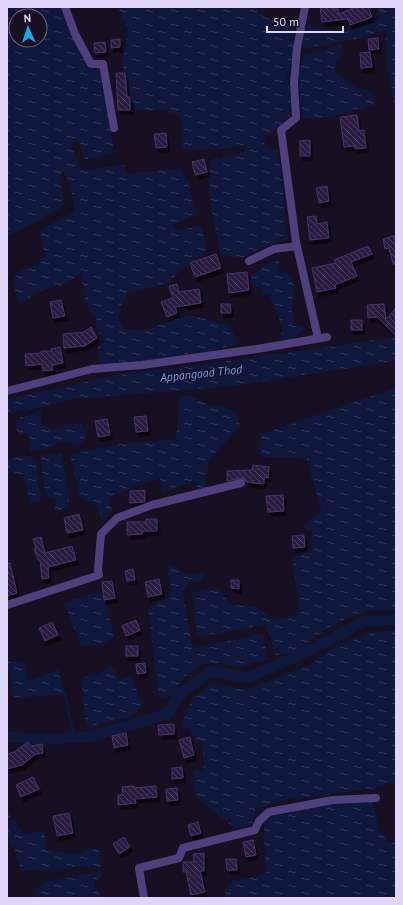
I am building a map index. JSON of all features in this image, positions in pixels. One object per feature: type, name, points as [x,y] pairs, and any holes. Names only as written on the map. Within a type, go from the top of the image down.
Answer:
[{"type":"street","points":[[65,7],[75,34],[88,60],[91,64],[103,64],[114,128]]},
{"type":"street","points":[[7,391],[92,369],[142,365],[257,349],[322,337],[297,246],[281,130],[296,118],[294,83],[297,48],[305,7]]},
{"type":"street","points":[[249,261],[274,250],[297,246]]},
{"type":"street","points":[[7,606],[99,575],[98,570],[101,534],[117,518],[152,505],[241,483]]},
{"type":"street","points":[[144,898],[139,868],[179,858],[183,848],[255,830],[259,821],[269,812],[333,800],[376,798]]},
{"type":"water","points":[[7,7],[63,7],[92,66],[99,68],[103,74],[111,135],[115,152],[96,158],[85,159],[78,140],[71,145],[78,163],[83,170],[124,165],[127,174],[181,168],[189,183],[191,197],[197,214],[172,224],[176,230],[202,226],[206,252],[182,269],[170,281],[160,286],[127,293],[118,318],[125,329],[144,330],[186,316],[202,316],[215,323],[230,325],[236,339],[236,345],[215,350],[102,367],[98,353],[98,346],[105,342],[96,328],[96,315],[90,312],[86,301],[80,273],[67,283],[37,292],[20,305],[15,293],[14,279],[22,270],[38,265],[45,255],[39,233],[47,226],[75,212],[70,184],[64,172],[61,172],[60,178],[64,206],[7,237]]},
{"type":"water","points":[[120,7],[256,7],[259,12],[268,18],[279,22],[296,24],[293,39],[294,44],[292,61],[287,74],[291,106],[290,115],[273,132],[265,136],[264,145],[279,152],[288,240],[261,248],[243,258],[221,256],[212,212],[208,175],[211,160],[245,152],[245,146],[219,149],[182,149],[181,116],[161,110],[144,110],[131,107],[123,75],[126,26],[119,10]]},
{"type":"water","points":[[376,7],[396,7],[396,114],[386,63],[387,55],[385,30],[356,39],[303,49],[304,29],[310,24],[335,30],[350,30],[379,18]]},
{"type":"water","points":[[341,45],[340,59],[336,64],[334,71],[359,90],[371,90],[375,105],[325,118],[303,119],[298,81],[299,70],[304,55]]},
{"type":"water","points":[[279,260],[279,269],[294,279],[292,310],[294,323],[304,327],[296,336],[278,340],[282,333],[282,328],[269,294],[262,296],[261,288],[251,284],[250,278],[269,263]]},
{"type":"water","name":"Appangaad Thod","points":[[396,337],[396,361],[232,386],[75,399],[7,414],[7,399],[116,375],[221,362]]},
{"type":"water","points":[[396,388],[396,610],[365,611],[335,624],[290,654],[275,655],[266,624],[197,638],[192,592],[217,588],[232,605],[257,607],[273,620],[299,614],[293,557],[312,551],[312,531],[302,527],[322,511],[306,458],[265,457],[259,454],[261,434]]},
{"type":"water","points":[[180,396],[194,397],[206,404],[225,407],[237,413],[240,426],[209,460],[204,489],[198,489],[193,482],[162,492],[160,478],[108,497],[112,512],[102,520],[96,504],[80,498],[70,454],[120,444],[176,439]]},
{"type":"water","points":[[41,411],[41,424],[53,429],[73,424],[82,424],[87,436],[81,443],[75,445],[69,441],[57,443],[52,448],[30,451],[29,433],[19,435],[14,424],[19,418]]},
{"type":"water","points":[[62,453],[70,507],[54,512],[56,500],[46,496],[40,456]]},
{"type":"water","points":[[26,456],[36,458],[41,501],[30,504],[23,474],[7,474],[7,459]]},
{"type":"water","points":[[171,565],[187,575],[204,572],[202,581],[190,582],[183,591],[192,648],[263,634],[268,659],[241,667],[221,663],[203,664],[183,678],[172,696],[159,699],[148,608],[171,595],[167,566]]},
{"type":"water","points":[[98,592],[106,604],[114,638],[97,646],[81,646],[64,603]]},
{"type":"water","points":[[378,631],[396,631],[396,782],[377,788],[279,801],[255,809],[252,825],[236,829],[210,809],[194,794],[193,769],[204,771],[203,742],[195,740],[190,728],[182,729],[180,724],[194,697],[212,683],[244,690],[309,666],[342,642]]},
{"type":"water","points":[[7,660],[24,664],[29,682],[58,669],[65,694],[13,698],[10,672],[7,671]]},
{"type":"water","points":[[110,667],[115,670],[120,680],[132,676],[142,707],[130,717],[98,724],[90,730],[86,723],[81,678],[98,674]]},
{"type":"water","points":[[372,802],[380,831],[388,842],[396,841],[396,898],[222,898],[224,897],[227,886],[230,882],[266,874],[264,820],[289,813],[334,804]]},
{"type":"water","points":[[8,812],[23,833],[45,832],[46,851],[81,854],[89,848],[99,850],[102,878],[95,880],[95,889],[104,898],[38,898],[35,891],[46,882],[98,872],[97,866],[22,871],[7,834]]},
{"type":"building","points":[[320,7],[335,7],[338,9],[339,14],[356,7],[368,7],[372,17],[350,25],[348,19],[322,22]]},
{"type":"building","points":[[378,38],[379,49],[369,50],[368,39]]},
{"type":"building","points":[[120,39],[120,47],[111,48],[111,40]]},
{"type":"building","points":[[105,42],[106,52],[95,53],[94,43]]},
{"type":"building","points":[[370,52],[372,67],[361,68],[360,53]]},
{"type":"building","points":[[116,73],[125,73],[127,97],[130,97],[130,110],[118,110]]},
{"type":"building","points":[[357,115],[359,131],[364,130],[366,148],[355,149],[355,146],[344,147],[340,117]]},
{"type":"building","points":[[166,133],[167,147],[156,148],[154,134]]},
{"type":"building","points":[[310,140],[310,156],[300,156],[300,141]]},
{"type":"building","points":[[204,159],[207,172],[195,175],[192,162]]},
{"type":"building","points":[[327,186],[329,201],[319,203],[316,188]]},
{"type":"building","points":[[316,216],[317,224],[327,222],[329,238],[310,240],[307,217]]},
{"type":"building","points":[[396,235],[396,264],[393,264],[389,248],[385,249],[383,239]]},
{"type":"building","points":[[368,246],[372,254],[351,262],[357,276],[335,285],[336,288],[317,292],[312,268],[336,263],[334,260]]},
{"type":"building","points":[[216,254],[221,268],[195,277],[190,263]]},
{"type":"building","points":[[247,272],[249,290],[229,293],[227,274]]},
{"type":"building","points":[[177,284],[179,292],[199,289],[201,303],[175,307],[177,313],[167,317],[161,302],[173,298],[169,286]]},
{"type":"building","points":[[61,300],[65,316],[53,318],[50,302]]},
{"type":"building","points":[[221,304],[230,304],[231,313],[221,313]]},
{"type":"building","points":[[384,304],[386,319],[396,308],[396,336],[377,317],[368,318],[367,305]]},
{"type":"building","points":[[351,320],[362,320],[362,330],[351,330]]},
{"type":"building","points":[[91,327],[97,338],[84,346],[64,348],[63,334],[84,332]]},
{"type":"building","points":[[60,347],[63,363],[52,365],[53,370],[43,371],[42,364],[26,366],[25,354],[41,353],[41,351],[52,351],[51,349]]},
{"type":"building","points":[[146,416],[148,431],[136,432],[134,417]]},
{"type":"building","points":[[107,419],[110,435],[98,437],[95,421]]},
{"type":"building","points":[[253,465],[269,467],[268,478],[264,477],[264,484],[246,482],[242,478],[227,481],[227,471],[252,470]]},
{"type":"building","points":[[145,490],[145,502],[130,503],[130,491]]},
{"type":"building","points":[[283,495],[284,511],[268,512],[266,496]]},
{"type":"building","points":[[79,514],[83,530],[67,533],[64,518]]},
{"type":"building","points":[[146,519],[157,519],[157,531],[142,531],[142,534],[127,535],[127,522],[146,522]]},
{"type":"building","points":[[304,535],[305,547],[293,548],[292,536]]},
{"type":"building","points":[[41,537],[45,553],[72,546],[76,560],[48,567],[49,578],[42,579],[40,560],[38,560],[34,549],[36,549],[33,539]]},
{"type":"building","points":[[10,563],[17,593],[7,596],[7,564]]},
{"type":"building","points":[[133,569],[135,580],[127,581],[125,571]]},
{"type":"building","points":[[159,579],[162,594],[148,597],[145,582]]},
{"type":"building","points":[[231,580],[239,580],[239,589],[231,588]]},
{"type":"building","points":[[112,581],[115,598],[104,600],[102,582]]},
{"type":"building","points":[[136,620],[140,630],[126,636],[122,626]]},
{"type":"building","points":[[52,622],[58,635],[45,641],[39,628]]},
{"type":"building","points":[[126,646],[138,646],[138,656],[126,656]]},
{"type":"building","points":[[145,663],[146,673],[137,674],[136,664]]},
{"type":"building","points":[[174,724],[174,734],[159,735],[158,725]]},
{"type":"building","points":[[126,733],[128,745],[114,748],[112,736]]},
{"type":"building","points":[[190,737],[194,755],[184,758],[179,740]]},
{"type":"building","points":[[28,742],[31,746],[42,744],[43,753],[36,754],[22,765],[7,769],[7,754],[14,752]]},
{"type":"building","points":[[182,767],[183,778],[172,779],[172,768]]},
{"type":"building","points":[[33,777],[39,789],[21,797],[16,785]]},
{"type":"building","points":[[134,786],[134,788],[156,786],[157,797],[135,799],[136,803],[118,805],[118,795],[123,795],[122,787]]},
{"type":"building","points":[[177,788],[178,800],[167,801],[166,789]]},
{"type":"building","points":[[69,813],[73,833],[57,836],[53,816]]},
{"type":"building","points":[[198,822],[201,833],[191,836],[188,825]]},
{"type":"building","points":[[124,837],[130,847],[119,854],[113,844]]},
{"type":"building","points":[[253,840],[256,855],[246,857],[243,842]]},
{"type":"building","points":[[204,853],[204,871],[200,871],[205,892],[191,895],[186,872],[183,872],[183,862],[194,862],[193,854]]},
{"type":"building","points":[[226,859],[236,859],[237,870],[227,870]]},
{"type":"waterway","points":[[7,737],[42,739],[89,737],[167,714],[180,694],[211,671],[248,678],[312,649],[365,621],[396,620]]},
{"type":"waterway","points":[[65,694],[74,737]]}]
